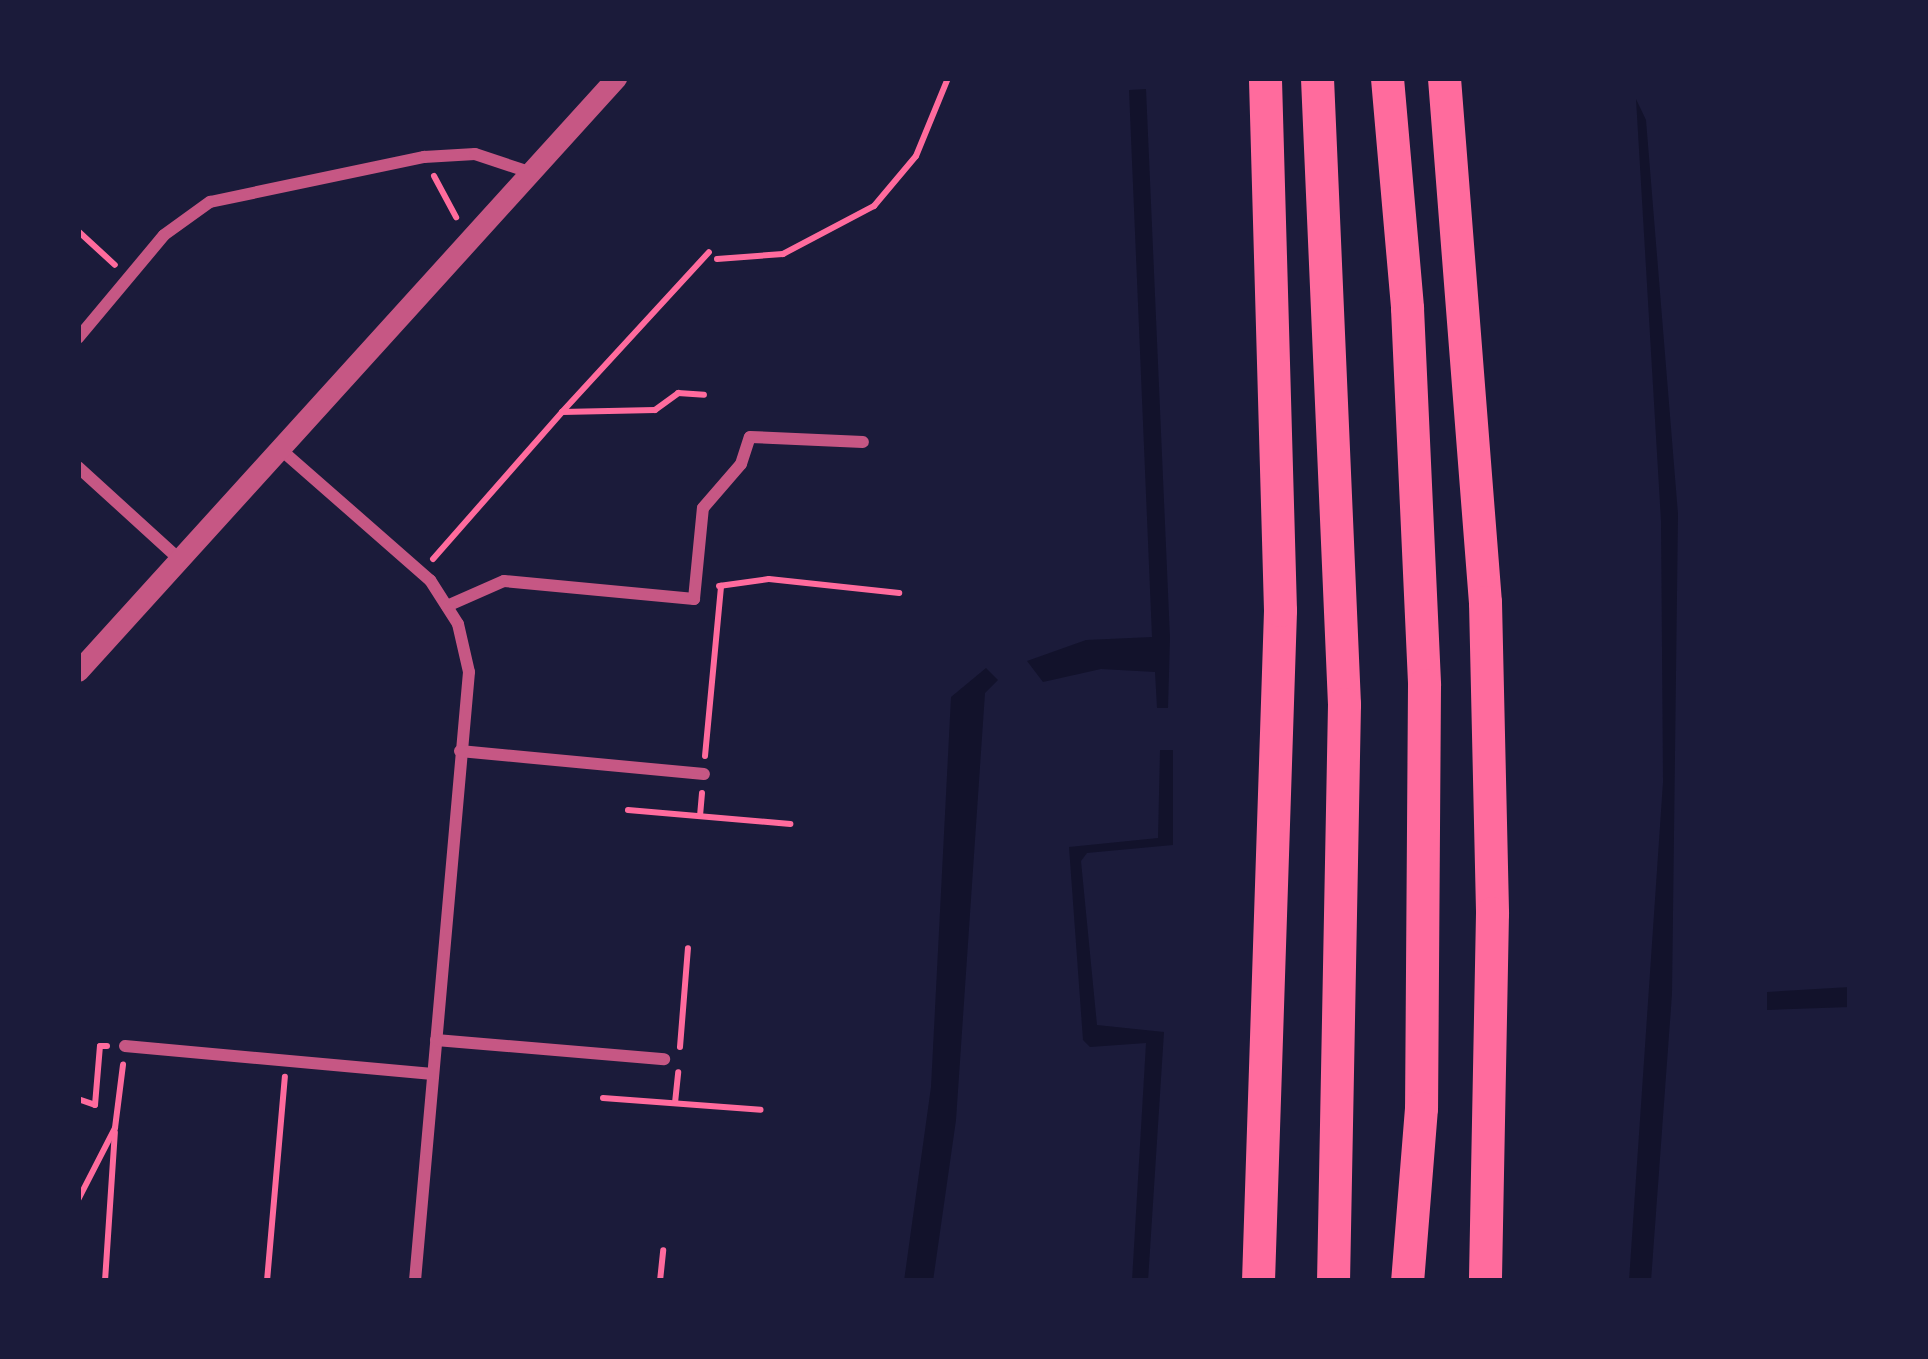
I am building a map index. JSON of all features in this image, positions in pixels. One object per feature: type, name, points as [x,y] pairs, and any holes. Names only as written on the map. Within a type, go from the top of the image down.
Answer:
[{"type":"highway","points":[[1258,1281],[1280,610],[1265,78]]},
{"type":"highway","points":[[1317,78],[1344,726],[1333,1281]]},
{"type":"highway","points":[[1387,78],[1407,308],[1424,685],[1423,1046],[1407,1281]]},
{"type":"highway","points":[[1444,78],[1485,602],[1492,936],[1485,1281]]},
{"type":"street","points":[[78,671],[616,78]]},
{"type":"street","points":[[78,338],[164,235],[210,202],[424,157],[475,154],[529,172]]},
{"type":"street","points":[[447,606],[504,581],[694,598],[703,508],[741,464],[750,437],[862,442]]},
{"type":"street","points":[[278,448],[430,580],[447,606],[469,672],[415,1281]]},
{"type":"street","points":[[78,467],[179,559]]},
{"type":"street","points":[[460,752],[704,774]]},
{"type":"street","points":[[436,1040],[664,1059]]},
{"type":"street","points":[[125,1046],[433,1074]]},
{"type":"path","points":[[717,259],[783,254],[874,206],[916,156],[948,78]]},
{"type":"path","points":[[424,157],[468,239]]},
{"type":"path","points":[[78,231],[127,276]]},
{"type":"path","points":[[430,580],[433,556],[709,252]]},
{"type":"path","points":[[562,412],[655,410],[678,393],[704,395]]},
{"type":"path","points":[[694,598],[721,586],[769,579],[899,593]]},
{"type":"path","points":[[700,816],[721,586]]},
{"type":"path","points":[[628,810],[790,824]]},
{"type":"path","points":[[675,1103],[688,949]]},
{"type":"path","points":[[78,1099],[95,1105],[100,1046],[125,1046],[105,1281]]},
{"type":"path","points":[[267,1281],[286,1061]]},
{"type":"path","points":[[603,1098],[761,1110]]},
{"type":"path","points":[[78,1200],[115,1128]]},
{"type":"path","points":[[660,1281],[663,1250]]},
{"type":"shaded area","points":[[1146,89],[1170,638],[1168,708],[1157,708],[1155,672],[1101,669],[1043,682],[1027,661],[1086,640],[1152,637],[1129,90]]},
{"type":"shaded area","points":[[1636,99],[1646,120],[1678,514],[1672,994],[1651,1281],[1629,1281],[1663,782],[1661,521]]},
{"type":"shaded area","points":[[986,668],[998,680],[985,693],[956,1120],[933,1281],[904,1281],[931,1087],[951,697]]},
{"type":"shaded area","points":[[1160,750],[1173,750],[1173,845],[1087,853],[1081,861],[1097,1025],[1164,1032],[1148,1281],[1132,1281],[1146,1043],[1090,1047],[1083,1040],[1069,847],[1158,838]]},
{"type":"shaded area","points":[[1850,987],[1850,1007],[1767,1010],[1767,992]]}]
